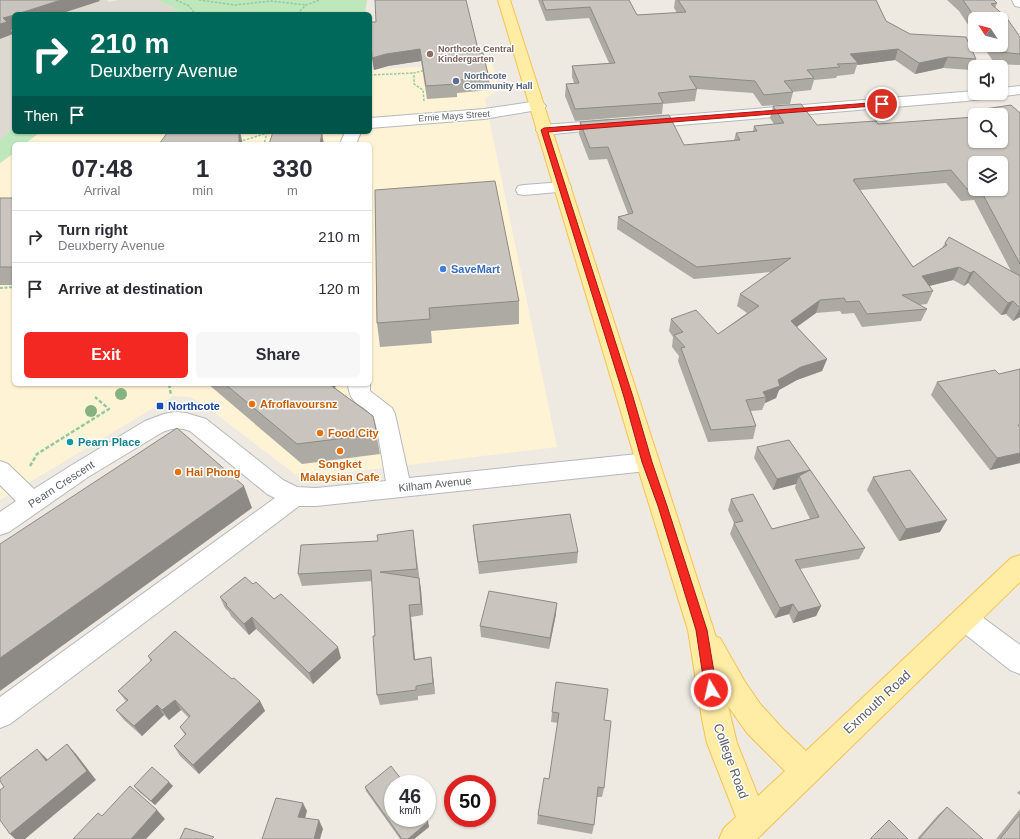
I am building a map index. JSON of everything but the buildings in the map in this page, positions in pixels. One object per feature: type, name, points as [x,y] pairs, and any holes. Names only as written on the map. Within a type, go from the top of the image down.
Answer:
[{"type":"main road","name":"College Road","points":[[504,0],[626,389],[647,462],[701,630],[719,731],[731,768],[744,830]]},
{"type":"main road","name":"Exmouth Road","points":[[744,830],[1020,566]]},
{"type":"main road","name":"College Road","points":[[701,630],[729,683],[744,706],[763,730],[806,770]]},
{"type":"street","points":[[1008,91],[1020,90]]},
{"type":"street","points":[[544,130],[968,97]]},
{"type":"street","name":"Ernie Mays Street","points":[[372,123],[484,114],[538,106]]},
{"type":"street","points":[[524,190],[562,187]]},
{"type":"street","points":[[359,386],[360,394],[384,414],[399,488]]},
{"type":"street","name":"Kilham Avenue","points":[[175,420],[188,421],[198,425],[275,487],[295,496],[316,497],[647,462]]},
{"type":"street","name":"Pearn Crescent","points":[[3,517],[33,503],[153,426],[164,421],[175,420]]},
{"type":"street","points":[[0,470],[33,503]]},
{"type":"street","points":[[0,714],[295,496]]},
{"type":"street","points":[[965,619],[1020,662]]},
{"type":"path","points":[[176,0],[189,6],[194,12]]},
{"type":"path","points":[[200,0],[235,6],[271,1],[306,5]]},
{"type":"path","points":[[304,0],[306,5]]},
{"type":"path","points":[[299,12],[306,5],[320,0]]},
{"type":"path","points":[[372,75],[414,73],[432,70]]},
{"type":"path","points":[[414,73],[414,84],[423,90],[424,101]]},
{"type":"path","points":[[238,140],[245,140],[263,134]]},
{"type":"path","points":[[163,142],[167,141]]},
{"type":"path","points":[[0,288],[12,287]]},
{"type":"path","points":[[169,386],[171,395]]},
{"type":"path","points":[[29,467],[37,454],[109,409],[95,397]]},
{"type":"shaded area","points":[[0,0],[107,0],[109,2],[118,0],[156,0],[172,7],[178,12],[12,12],[12,128],[0,140]]},
{"type":"shaded area","points":[[492,62],[499,89],[485,99],[557,447],[300,478],[207,407],[190,397],[173,396],[0,500],[0,163],[12,154],[12,386],[372,386],[372,142],[28,142],[38,134],[372,134],[372,70]]},
{"type":"green space","points":[[156,0],[367,0],[365,12],[178,12],[172,7]]},
{"type":"green space","points":[[12,128],[12,134],[38,134],[28,142],[12,142],[12,154],[0,163],[0,140]]},
{"type":"place","name":"Northcote Central Kindergarten","points":[[430,54]]},
{"type":"place","name":"Northcote Community Hall","points":[[456,81]]},
{"type":"place","name":"SaveMart","points":[[443,269]]},
{"type":"place","name":"Afroflavoursnz","points":[[252,404]]},
{"type":"place","name":"Northcote","points":[[160,406]]},
{"type":"place","name":"Food City","points":[[320,433]]},
{"type":"place","name":"Pearn Place","points":[[70,442]]},
{"type":"place","name":"Songket Malaysian Cafe","points":[[340,451]]},
{"type":"place","name":"Hai Phong","points":[[178,472]]},
{"type":"route","points":[[711,690],[701,630],[544,130],[882,104]]}]
